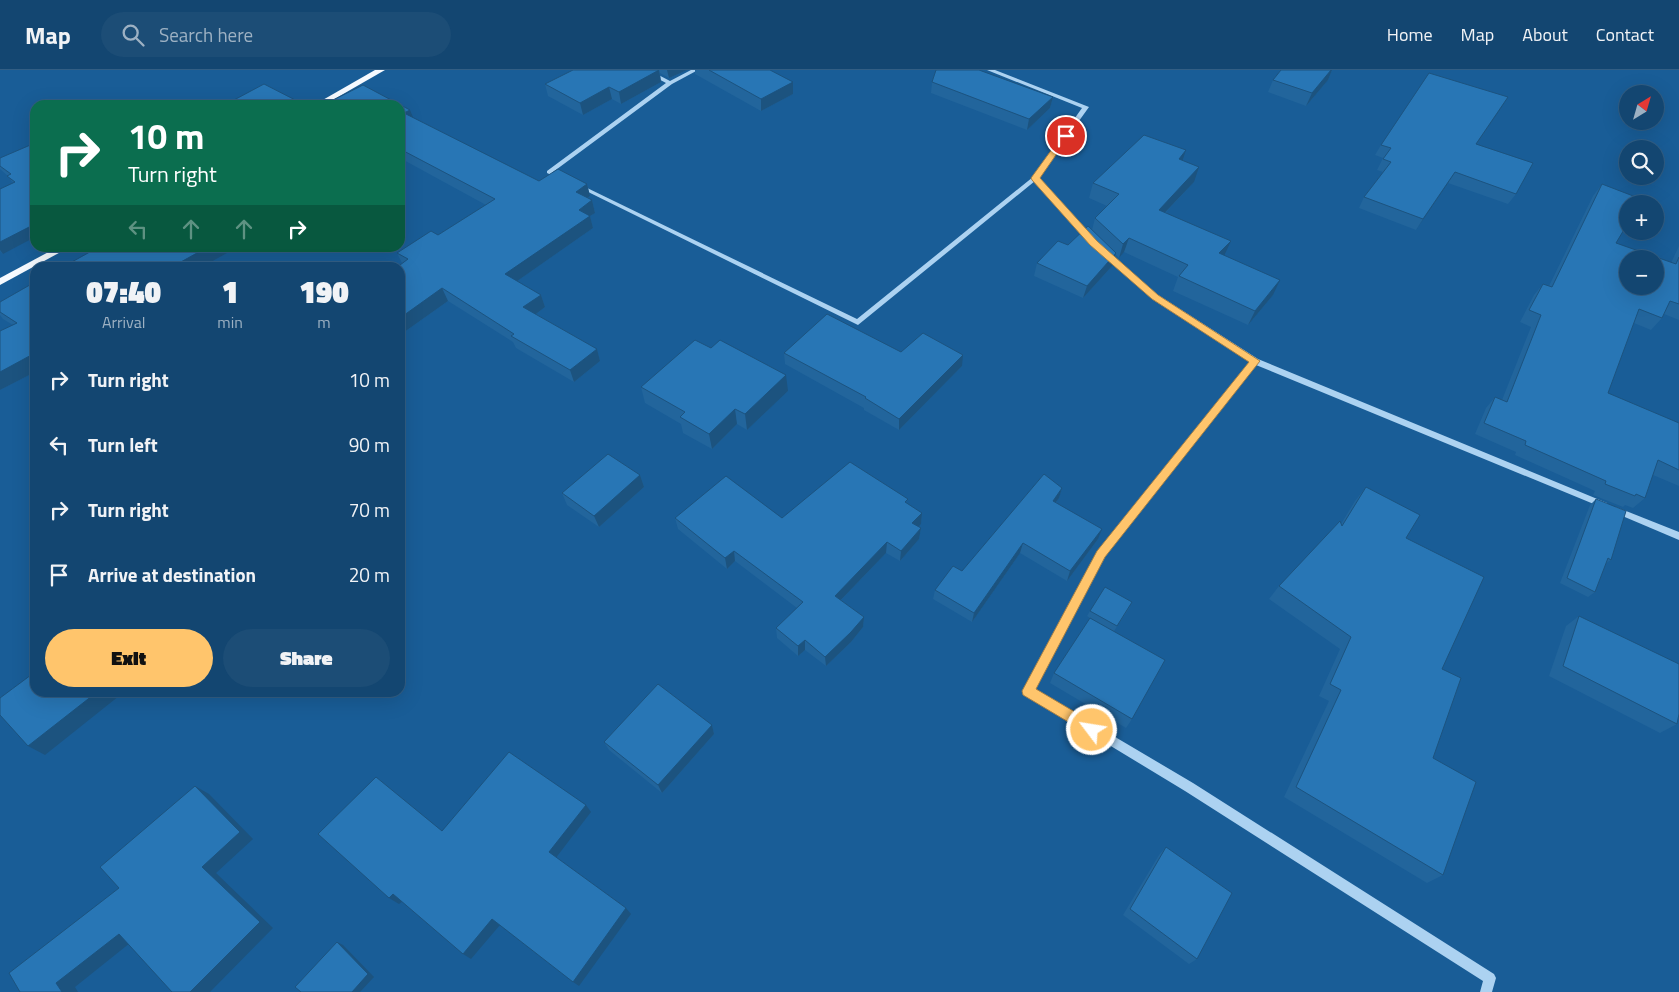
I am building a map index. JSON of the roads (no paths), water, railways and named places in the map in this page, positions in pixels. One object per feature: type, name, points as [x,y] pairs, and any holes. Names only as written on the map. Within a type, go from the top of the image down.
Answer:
[{"type":"main road","points":[[327,100],[381,70]]},
{"type":"main road","points":[[37,262],[56,252]]},
{"type":"main road","points":[[0,282],[30,266]]},
{"type":"street","points":[[645,70],[670,82]]},
{"type":"street","points":[[567,180],[549,172],[670,82],[695,70]]},
{"type":"street","points":[[576,184],[858,322],[1035,178],[1086,107],[990,70]]},
{"type":"street","points":[[1035,178],[1094,243],[1155,297],[1255,361],[1679,536]]},
{"type":"street","points":[[1255,361],[1101,554],[1028,691],[1189,787],[1490,978],[1486,992]]}]
